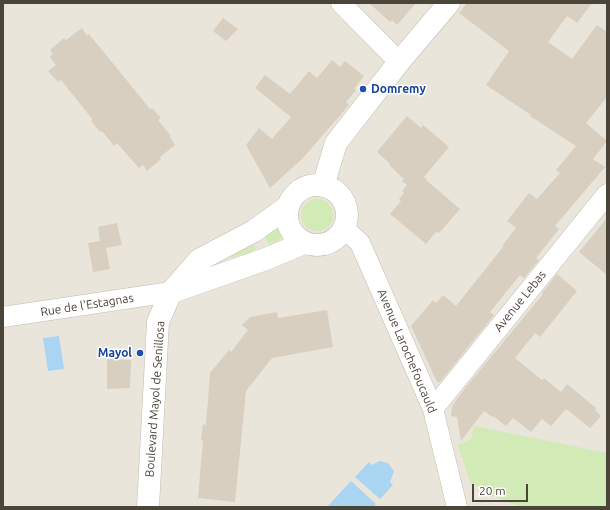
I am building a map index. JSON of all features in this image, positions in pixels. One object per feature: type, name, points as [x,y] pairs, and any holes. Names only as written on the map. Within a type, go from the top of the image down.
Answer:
[{"type":"street","points":[[341,3],[399,62]]},
{"type":"street","points":[[323,186],[336,143],[399,62],[449,3]]},
{"type":"street","points":[[314,185],[323,186],[332,189],[344,202],[347,211],[347,220],[344,228],[331,242],[323,245],[304,243],[291,232],[288,224],[287,207],[291,199],[301,189],[314,185]]},
{"type":"street","name":"Avenue Lebas","points":[[433,409],[607,194]]},
{"type":"street","name":"Boulevard Mayol de Senillosa","points":[[148,507],[158,322],[170,292],[199,260],[254,231],[287,207]]},
{"type":"street","name":"Avenue Larochefoucauld","points":[[344,228],[360,243],[433,409],[457,507]]},
{"type":"street","points":[[170,292],[266,259],[304,243]]},
{"type":"street","name":"Rue de l'Estagnas","points":[[3,317],[170,292]]},
{"type":"shaded area","points":[[3,3],[607,3],[607,507],[3,507]]},
{"type":"green space","points":[[314,199],[320,199],[329,203],[333,215],[329,227],[320,231],[314,231],[305,227],[301,218],[301,212],[305,203]]},
{"type":"green space","points":[[275,226],[280,232],[281,239],[270,246],[262,232]]},
{"type":"green space","points":[[250,238],[256,250],[247,254],[219,260]]},
{"type":"green space","points":[[474,426],[607,453],[607,507],[520,507],[492,496],[470,482],[458,445],[471,439]]},
{"type":"water","points":[[59,336],[64,369],[48,371],[43,338]]},
{"type":"water","points":[[380,461],[388,463],[394,471],[390,482],[393,485],[380,499],[355,477],[369,462],[372,465]]},
{"type":"water","points":[[351,481],[376,504],[373,507],[327,507]]},
{"type":"building","points":[[369,3],[416,3],[397,25],[392,20],[390,22]]},
{"type":"building","points":[[467,3],[592,3],[577,23],[567,16],[548,42],[572,59],[597,25],[607,32],[607,97],[586,123],[607,141],[593,159],[605,167],[555,226],[559,229],[536,258],[539,260],[524,278],[520,275],[490,312],[494,315],[440,382],[437,382],[411,326],[433,300],[436,303],[443,295],[456,306],[503,247],[502,246],[516,228],[507,221],[529,193],[537,199],[560,173],[556,170],[576,146],[486,85],[509,51],[459,13]]},
{"type":"building","points":[[223,18],[238,29],[226,41],[213,31]]},
{"type":"building","points":[[82,28],[87,36],[89,34],[150,109],[152,108],[161,118],[158,120],[171,136],[170,137],[175,145],[160,157],[161,159],[147,171],[143,165],[139,168],[117,143],[114,146],[102,131],[100,132],[91,121],[93,120],[61,80],[58,82],[48,71],[56,65],[50,57],[53,54],[50,50],[64,38],[66,40]]},
{"type":"building","points":[[332,60],[340,67],[345,61],[364,76],[354,89],[356,90],[346,102],[349,105],[302,159],[270,188],[246,145],[259,128],[272,139],[291,117],[255,88],[265,75],[290,94],[309,71],[317,78]]},
{"type":"building","points":[[407,116],[421,128],[423,125],[449,147],[424,177],[460,209],[439,233],[436,232],[426,244],[390,214],[401,201],[399,199],[404,193],[402,191],[407,185],[402,181],[404,179],[377,152]]},
{"type":"building","points":[[607,218],[607,275],[579,252]]},
{"type":"building","points":[[117,223],[122,245],[106,248],[110,269],[93,272],[88,243],[100,241],[98,227]]},
{"type":"building","points":[[557,274],[577,291],[540,337],[535,333],[515,358],[542,380],[544,378],[561,392],[567,384],[596,408],[595,410],[601,416],[590,428],[566,409],[551,426],[542,419],[531,432],[513,418],[506,426],[484,411],[461,441],[457,417],[451,416],[452,406],[543,294],[542,293]]},
{"type":"building","points":[[327,310],[333,347],[272,358],[246,391],[235,502],[198,498],[203,440],[201,440],[203,424],[206,425],[210,373],[229,350],[231,352],[248,330],[242,325],[250,317],[277,312],[278,318]]},
{"type":"building","points":[[107,359],[131,360],[130,388],[107,389]]},
{"type":"place","name":"Domremy","points":[[363,89]]},
{"type":"place","name":"Mayol","points":[[140,353]]}]
